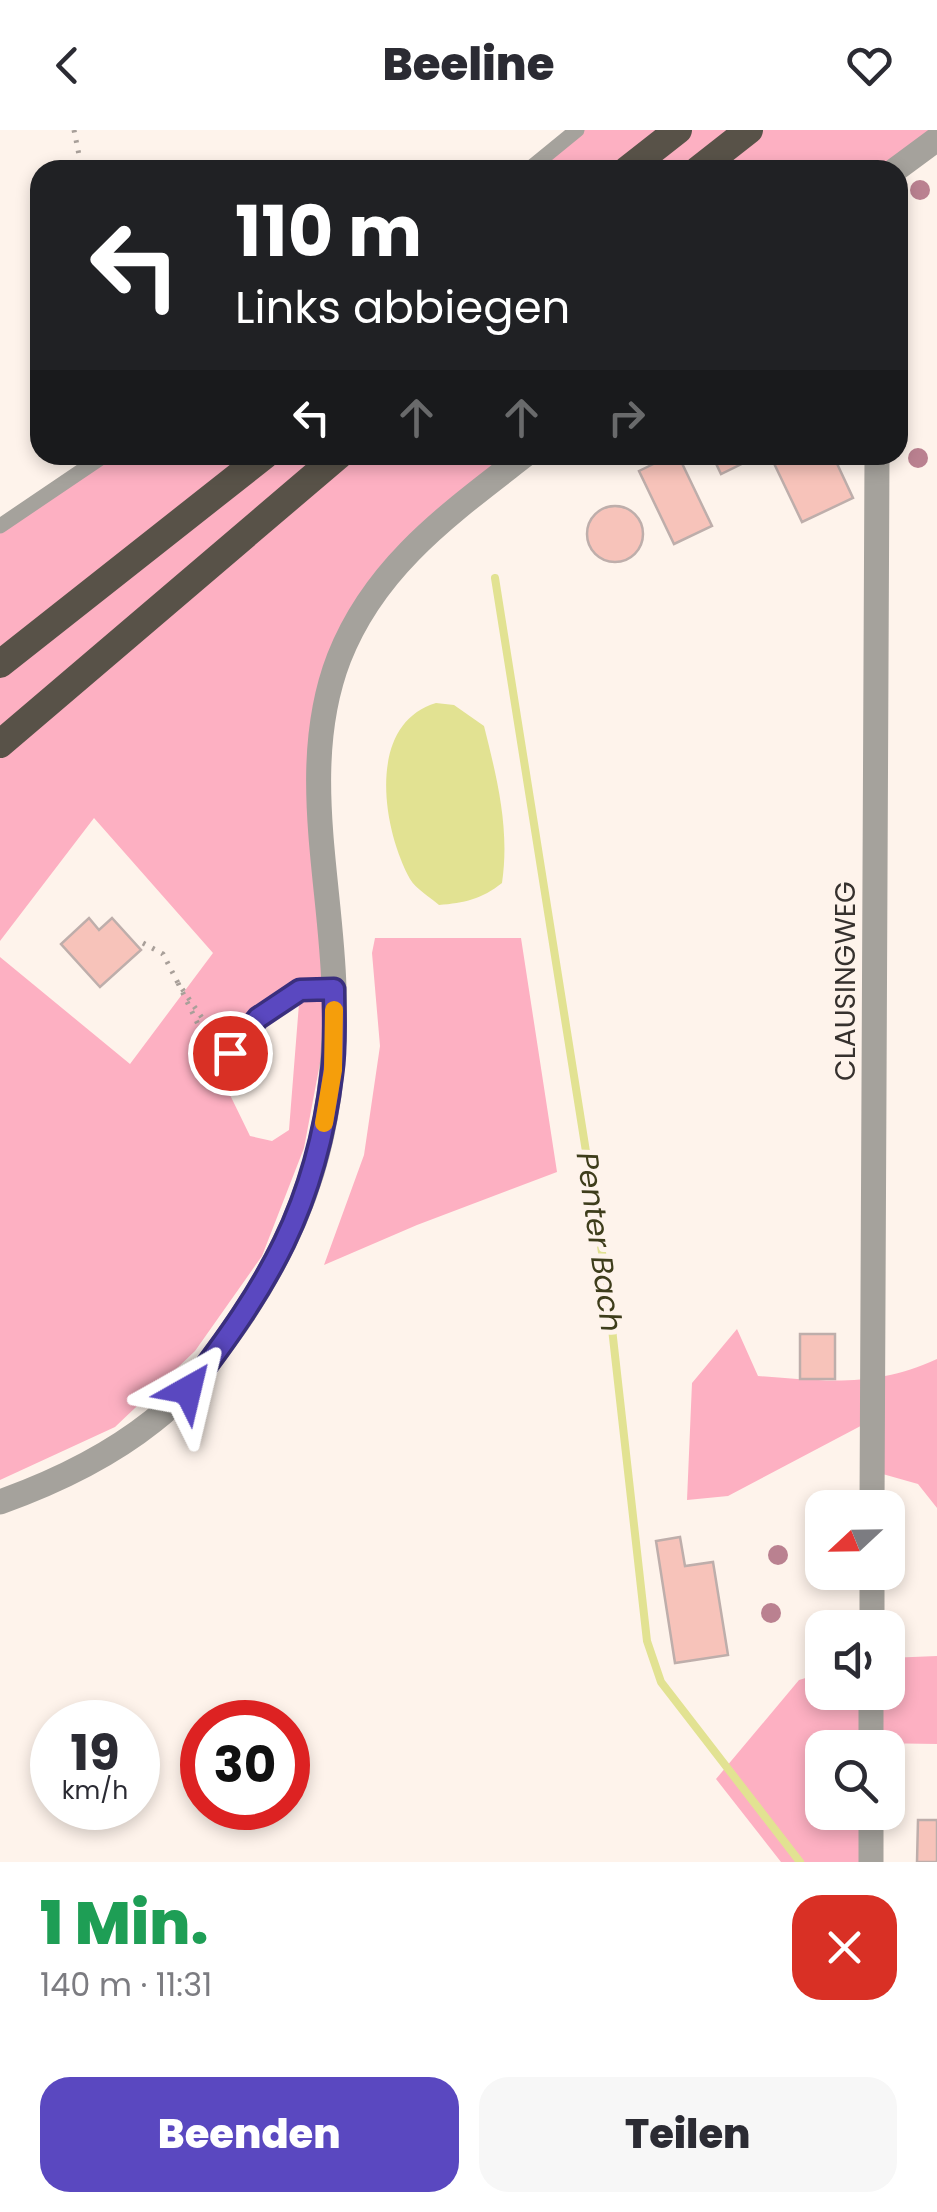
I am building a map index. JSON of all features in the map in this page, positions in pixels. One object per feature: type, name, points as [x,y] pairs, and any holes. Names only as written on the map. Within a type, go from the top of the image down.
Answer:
[{"type":"highway","points":[[640,160],[678,130]]},
{"type":"highway","points":[[710,160],[748,130]]},
{"type":"highway","points":[[0,664],[253,465]]},
{"type":"highway","points":[[0,744],[327,465]]},
{"type":"street","points":[[908,160],[937,138]]},
{"type":"street","points":[[0,1502],[90,1460],[152,1422],[188,1390],[276,1263],[320,1152],[333,1070],[334,989],[319,811],[321,720],[339,658],[369,598],[409,549],[513,465]]},
{"type":"street","name":"CLAUSINGWEG","points":[[872,1490],[877,465]]},
{"type":"street","points":[[870,1862],[871,1830]]},
{"type":"lane","points":[[540,160],[577,130]]},
{"type":"lane","points":[[0,526],[90,465]]},
{"type":"lane","points":[[230,1053],[258,1018],[300,990],[334,989]]},
{"type":"path","points":[[74,130],[80,160]]},
{"type":"path","points":[[143,943],[163,954],[178,984],[216,1060],[230,1053],[196,1013],[178,984]]},
{"type":"shaded area","points":[[580,130],[937,130],[906,160],[542,160]]},
{"type":"shaded area","points":[[90,465],[514,465],[369,598],[321,720],[334,989],[304,1148],[262,1256],[195,1351],[115,1427],[0,1480],[0,957],[130,1064],[213,953],[94,818],[0,941],[0,526]],"holes":[[[300,991],[289,1130],[272,1141],[250,1136],[214,1062]]]},
{"type":"shaded area","points":[[436,703],[454,705],[484,726],[498,784],[504,843],[502,883],[472,899],[439,905],[413,883],[400,858],[387,806],[386,780],[398,732],[414,714]]},
{"type":"shaded area","points":[[375,938],[521,938],[557,1172],[324,1265],[364,1155],[380,1046],[372,953]]},
{"type":"shaded area","points":[[737,1329],[758,1376],[871,1378],[937,1359],[937,1508],[918,1484],[872,1471],[872,1420],[728,1496],[687,1500],[692,1383]]},
{"type":"shaded area","points":[[937,1656],[937,1744],[905,1744],[905,1730],[805,1730],[805,1830],[871,1830],[871,1862],[781,1862],[716,1779],[799,1680],[805,1678],[805,1710],[905,1710],[905,1657]]},
{"type":"building","points":[[651,465],[683,465],[712,526],[674,544],[639,471]]},
{"type":"building","points":[[717,465],[739,465],[721,474]]},
{"type":"building","points":[[775,465],[838,465],[853,498],[802,522]]},
{"type":"building","points":[[615,506],[635,514],[643,534],[635,554],[615,562],[595,554],[587,534],[595,514]]},
{"type":"building","points":[[89,918],[99,930],[112,918],[141,950],[100,987],[61,944]]},
{"type":"building","points":[[800,1334],[835,1334],[835,1379],[800,1379]]},
{"type":"building","points":[[680,1537],[685,1566],[713,1562],[728,1655],[675,1663],[656,1541]]},
{"type":"building","points":[[918,1820],[937,1820],[937,1862],[917,1862]]},
{"type":"waterway","name":"Penter Bach","points":[[495,578],[607,1284],[647,1641],[661,1682],[800,1862]]},
{"type":"slow traffic","points":[[324,1123],[333,1070],[334,1010]]},
{"type":"route","points":[[188,1390],[252,1302],[276,1263],[301,1208],[320,1152],[333,1070],[334,989],[300,990],[258,1018],[230,1053]]}]
